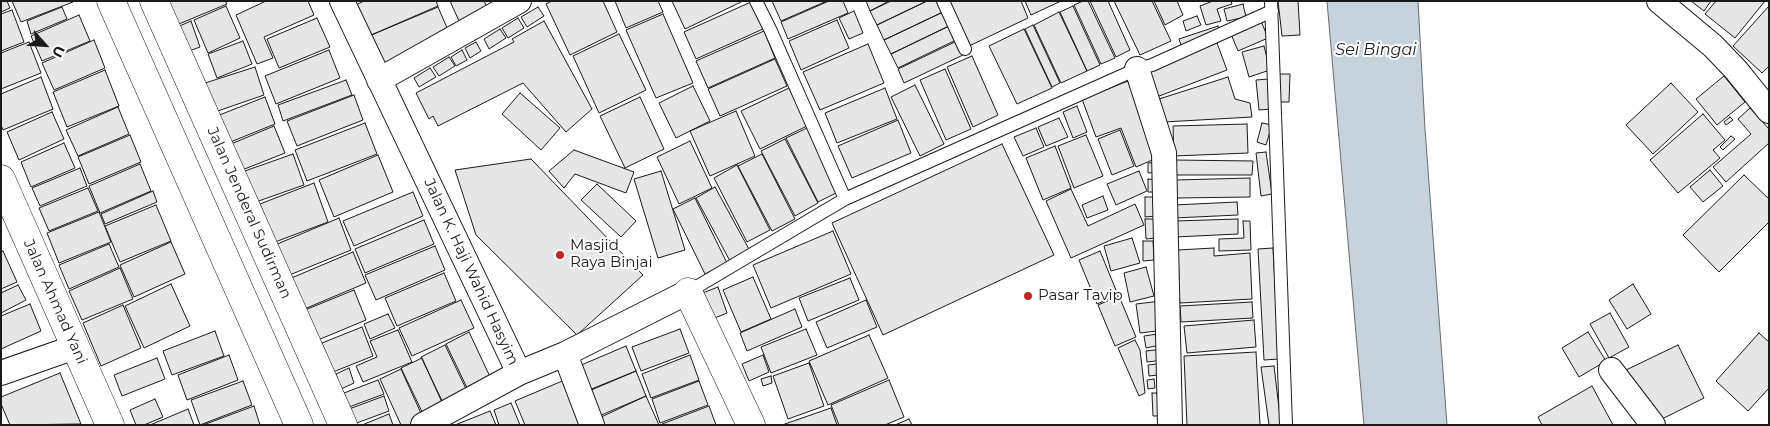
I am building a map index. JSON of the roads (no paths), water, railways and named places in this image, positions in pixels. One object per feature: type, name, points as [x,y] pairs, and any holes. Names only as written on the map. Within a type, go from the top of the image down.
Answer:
[{"type":"main road","points":[[111,1],[299,425]]},
{"type":"main road","name":"Jalan Jenderal Sudirman","points":[[154,1],[343,425]]},
{"type":"main road","points":[[142,70],[177,54]]},
{"type":"main road","name":"Jalan Ahmad Yani","points":[[1,180],[110,425]]},
{"type":"main road","points":[[688,292],[751,425]]},
{"type":"street","name":"Jalan K. Haji Wahid Hasyim","points":[[342,1],[519,373],[565,354],[688,292]]},
{"type":"street","points":[[379,80],[519,1]]},
{"type":"street","points":[[1659,1],[1713,46],[1766,101]]},
{"type":"street","points":[[1137,69],[1164,154],[1170,425]]},
{"type":"street","points":[[1,373],[75,347]]},
{"type":"street","points":[[565,354],[592,425]]},
{"type":"street","points":[[1611,370],[1653,425]]},
{"type":"street","points":[[423,425],[519,373]]},
{"type":"lane","points":[[756,1],[845,198]]},
{"type":"lane","points":[[943,1],[964,49]]},
{"type":"lane","points":[[688,292],[845,198],[1137,69],[1152,65],[1272,6],[1286,425]]},
{"type":"water","name":"Sei Bingai","points":[[1327,1],[1418,1],[1425,129],[1447,425],[1364,425]]},
{"type":"place","name":"Masjid Raya Binjai","points":[[560,255]]},
{"type":"place","name":"Pasar Tavip","points":[[1028,296]]}]
